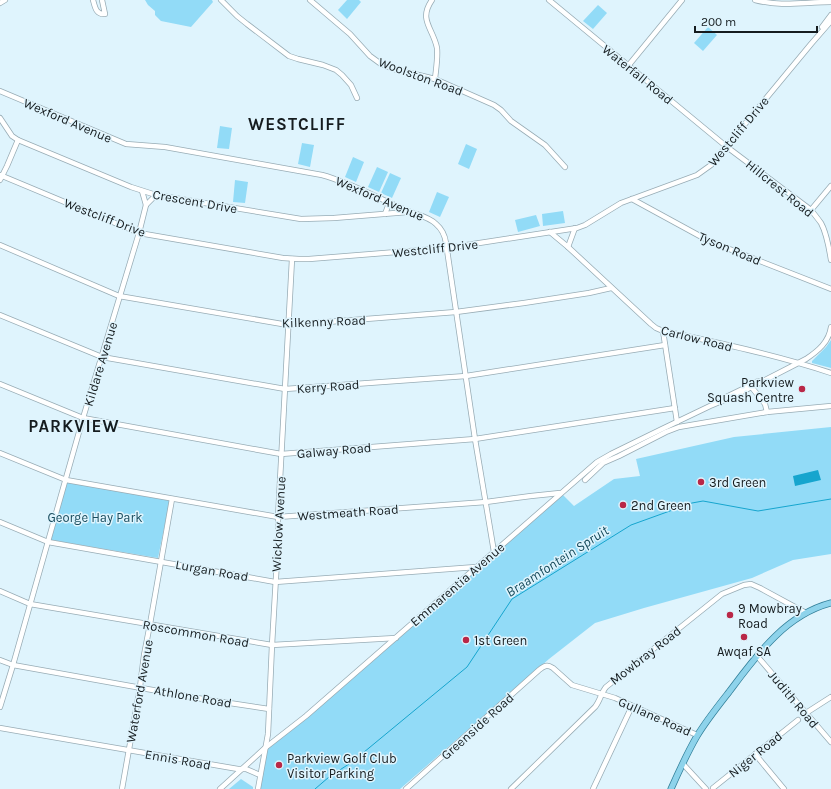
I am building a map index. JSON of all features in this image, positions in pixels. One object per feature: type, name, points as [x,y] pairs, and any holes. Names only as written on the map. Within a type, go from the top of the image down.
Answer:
[{"type":"main road","points":[[671,789],[697,735],[757,656],[784,628],[806,613],[831,603]]},
{"type":"street","points":[[0,3],[5,0]]},
{"type":"street","points":[[93,0],[97,12],[100,14],[105,14],[102,0]]},
{"type":"street","points":[[221,0],[242,20],[289,56],[336,70],[351,85],[357,98]]},
{"type":"street","name":"Woolston Road","points":[[310,0],[350,34],[366,52],[384,66],[435,79],[494,105],[503,111],[511,121],[545,145],[565,167]]},
{"type":"street","points":[[432,0],[427,8],[426,19],[437,49],[435,79]]},
{"type":"street","name":"Waterfall Road","points":[[549,0],[727,146]]},
{"type":"street","points":[[628,66],[682,0]]},
{"type":"street","points":[[755,0],[774,4],[829,2],[831,6]]},
{"type":"street","name":"Westcliff Drive","points":[[811,44],[831,15]]},
{"type":"street","name":"Westcliff Drive","points":[[1,177],[139,233],[292,259],[447,248],[575,228],[585,225],[621,203],[697,175],[711,165],[831,21]]},
{"type":"street","name":"Wexford Avenue","points":[[0,91],[126,144],[165,147],[322,175],[432,220],[444,236],[447,248],[475,439],[494,552]]},
{"type":"street","name":"Crescent Drive","points":[[0,118],[12,136],[18,140],[105,177],[156,195],[295,219],[410,212]]},
{"type":"street","points":[[1,177],[18,140]]},
{"type":"street","name":"Hillcrest Road","points":[[727,146],[811,210],[822,226],[831,260]]},
{"type":"street","points":[[811,210],[831,186]]},
{"type":"street","name":"Kildare Avenue","points":[[0,707],[83,418],[139,233],[146,205],[142,191]]},
{"type":"street","points":[[146,205],[156,195]]},
{"type":"street","name":"Tyson Road","points":[[632,199],[709,241],[831,289]]},
{"type":"street","points":[[385,214],[388,206],[386,201]]},
{"type":"street","points":[[568,247],[575,228]]},
{"type":"street","name":"Carlow Road","points":[[550,232],[658,329],[765,354],[831,373]]},
{"type":"street","name":"Kilkenny Road","points":[[0,245],[120,296],[288,325],[456,312],[524,303],[611,288]]},
{"type":"street","name":"Wicklow Avenue","points":[[258,789],[268,734],[292,259]]},
{"type":"street","name":"Kerry Road","points":[[0,315],[102,357],[285,389],[466,376],[665,345]]},
{"type":"street","points":[[799,363],[824,344],[831,327]]},
{"type":"street","points":[[663,331],[677,422]]},
{"type":"street","name":"Emmarentia Avenue","points":[[220,789],[602,458],[717,404],[751,386],[760,384],[761,382],[799,363]]},
{"type":"street","name":"Galway Road","points":[[0,384],[83,418],[281,454],[475,439],[675,408]]},
{"type":"street","points":[[751,386],[765,404],[767,412]]},
{"type":"street","points":[[585,480],[603,463],[679,427],[767,412],[831,406]]},
{"type":"street","name":"Westmeath Road","points":[[0,453],[66,480],[278,517],[486,502],[561,493]]},
{"type":"street","name":"Waterford Avenue","points":[[122,789],[172,499]]},
{"type":"street","name":"Lurgan Road","points":[[0,522],[48,542],[275,582],[477,567]]},
{"type":"street","name":"Mowbray Road","points":[[511,789],[595,707],[608,684],[718,597],[730,590],[748,584],[755,585],[806,613]]},
{"type":"street","name":"Roscommon Road","points":[[0,591],[30,604],[272,646],[396,638]]},
{"type":"street","name":"Judith Road","points":[[757,656],[831,742]]},
{"type":"street","name":"Athlone Road","points":[[0,660],[13,665],[203,699],[269,709]]},
{"type":"street","name":"Greenside Road","points":[[406,789],[539,670],[545,666],[549,666]]},
{"type":"street","name":"Gullane Road","points":[[549,666],[572,685],[615,698],[697,735]]},
{"type":"street","points":[[806,713],[831,697]]},
{"type":"street","points":[[593,789],[632,706]]},
{"type":"street","name":"Niger Road","points":[[713,788],[798,720]]},
{"type":"street","name":"Ennis Road","points":[[0,728],[249,770],[260,776]]},
{"type":"street","points":[[755,754],[784,789]]},
{"type":"street","points":[[683,764],[706,789]]},
{"type":"green space","points":[[145,0],[212,0],[213,2],[191,27],[161,21],[155,15],[155,11]]},
{"type":"green space","points":[[347,0],[359,0],[361,2],[347,19],[338,10]]},
{"type":"green space","points":[[598,5],[607,13],[593,29],[583,21]]},
{"type":"green space","points":[[708,27],[717,35],[703,51],[694,43]]},
{"type":"green space","points":[[220,126],[232,128],[229,149],[217,148]]},
{"type":"green space","points":[[302,143],[314,145],[310,167],[298,164]]},
{"type":"green space","points":[[466,144],[477,149],[469,169],[458,164]]},
{"type":"green space","points":[[353,157],[364,162],[356,182],[345,177]]},
{"type":"green space","points":[[377,167],[388,172],[379,192],[368,187]]},
{"type":"green space","points":[[390,173],[401,178],[392,198],[381,193]]},
{"type":"green space","points":[[235,180],[248,182],[245,203],[233,202]]},
{"type":"green space","points":[[437,192],[449,197],[440,217],[429,212]]},
{"type":"green space","points":[[563,211],[565,223],[543,226],[542,214]]},
{"type":"green space","points":[[536,215],[540,226],[518,232],[515,220]]},
{"type":"green space","points":[[831,340],[831,368],[812,363],[812,361]]},
{"type":"green space","points":[[831,427],[831,554],[793,560],[752,578],[595,623],[549,659],[400,789],[260,789],[265,748],[494,552],[563,495],[574,506],[614,479],[640,476],[636,459],[734,437]]},
{"type":"green space","name":"George Hay Park","points":[[66,481],[170,499],[158,558],[51,540]]},
{"type":"green space","points":[[241,779],[253,787],[253,789],[229,789]]},
{"type":"shaded area","points":[[818,470],[821,480],[795,486],[793,476]]},
{"type":"waterway","name":"Braamfontein Spruit","points":[[315,789],[329,777],[352,762],[467,667],[512,599],[631,525],[692,503],[703,501],[758,511],[831,499]]},
{"type":"place","name":"Parkview Squash Centre","points":[[802,389]]},
{"type":"place","name":"3rd Green","points":[[701,482]]},
{"type":"place","name":"2nd Green","points":[[623,505]]},
{"type":"place","name":"9 Mowbray Road","points":[[730,615]]},
{"type":"place","name":"Awqaf SA","points":[[744,637]]},
{"type":"place","name":"1st Green","points":[[466,640]]},
{"type":"place","name":"Parkview Golf Club Visitor Parking","points":[[279,765]]},
{"type":"district","name":"WESTCLIFF","points":[[297,124]]},
{"type":"district","name":"PARKVIEW","points":[[74,426]]}]
